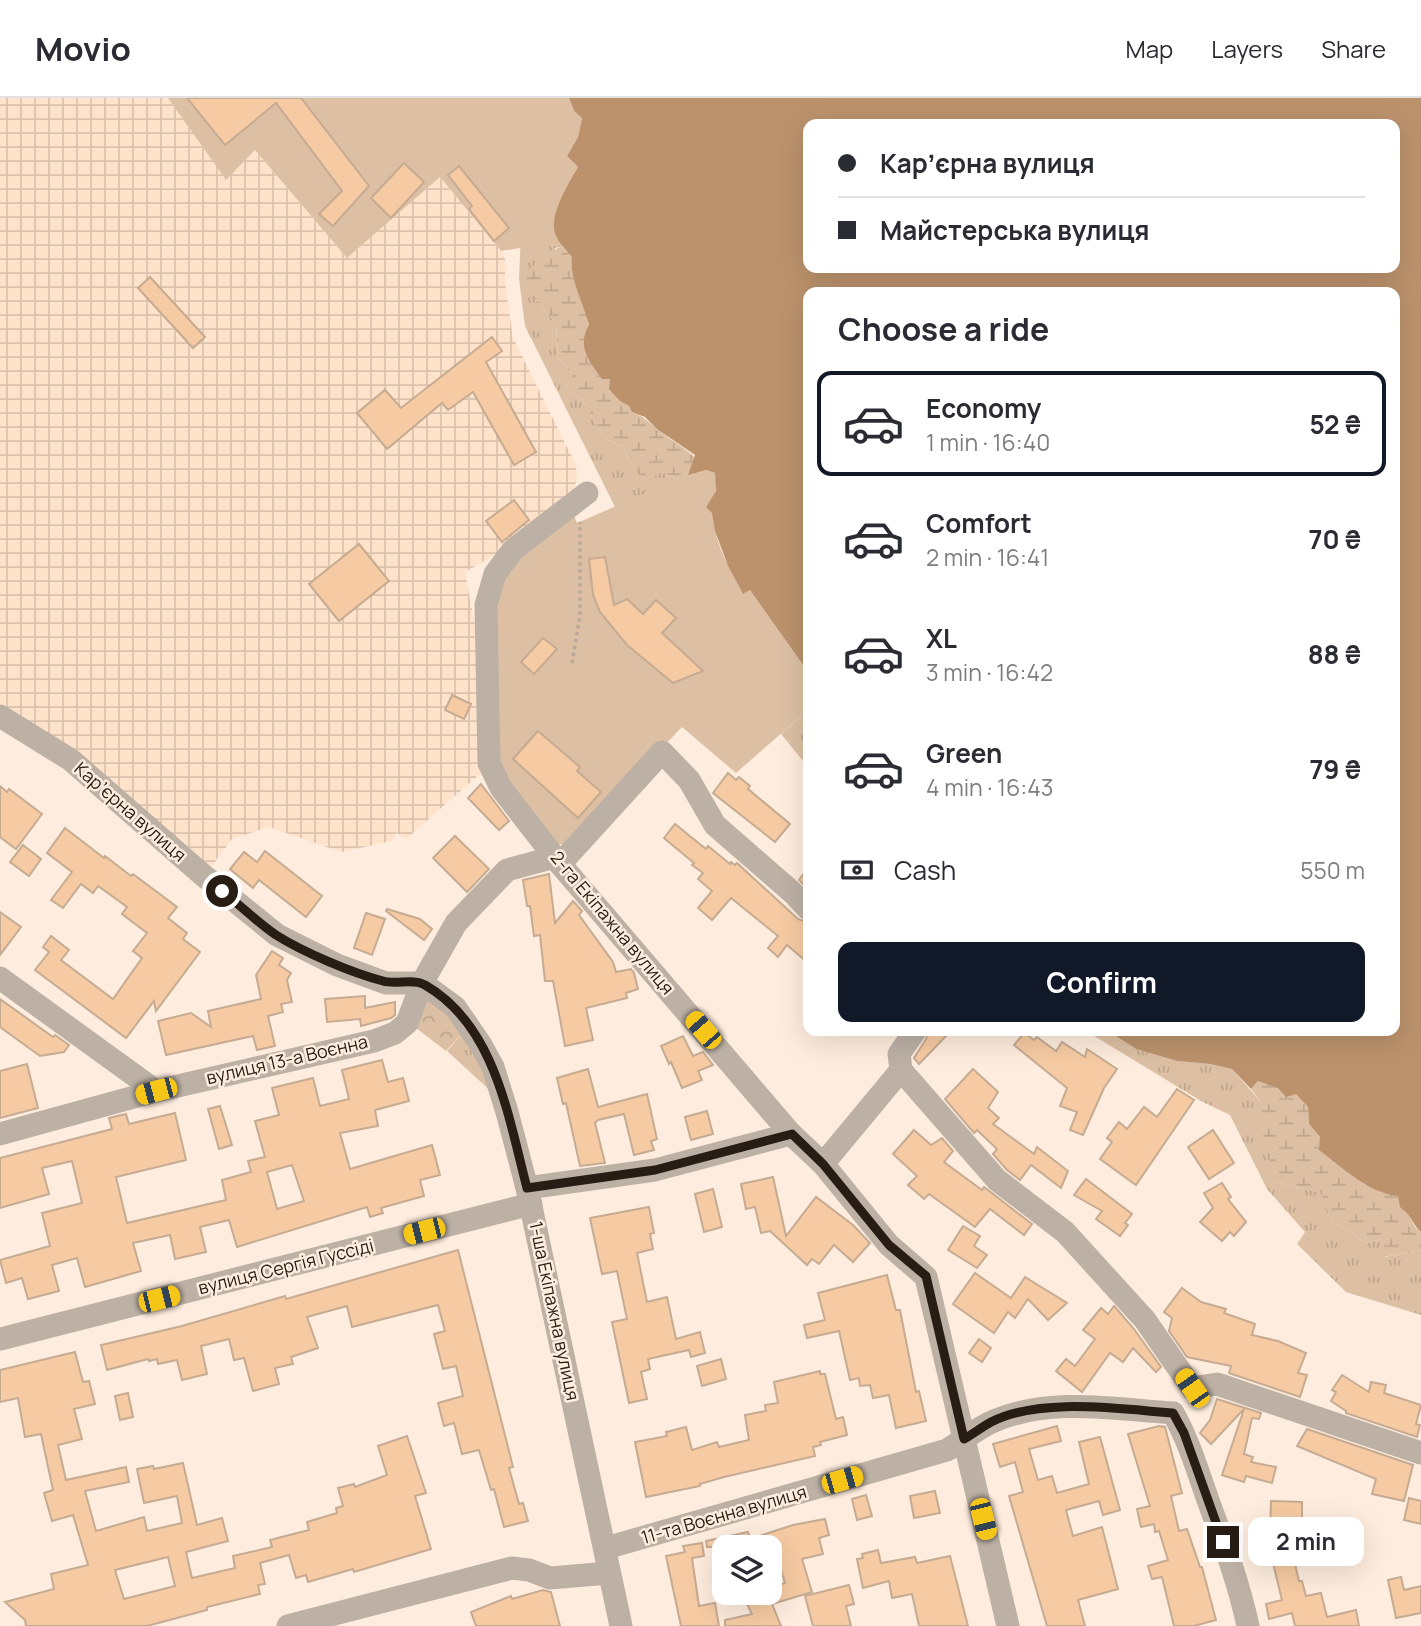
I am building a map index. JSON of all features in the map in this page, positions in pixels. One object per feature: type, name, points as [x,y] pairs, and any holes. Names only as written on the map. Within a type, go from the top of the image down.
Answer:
[{"type":"street","name":"2-га Екіпажна вулиця","points":[[587,492],[513,550],[495,574],[486,605],[489,763],[501,788],[558,861],[792,1134],[823,1164],[889,1245],[926,1276],[1009,1626]]},
{"type":"street","name":"Карʼєрна вулиця","points":[[0,716],[71,760],[204,876],[277,935],[337,965],[386,983],[422,983]]},
{"type":"street","points":[[422,983],[456,923],[507,870],[558,861],[663,752],[689,780],[716,825],[803,904]]},
{"type":"street","points":[[0,978],[156,1091]]},
{"type":"street","name":"вулиця 13-а Воєнна","points":[[0,1134],[156,1091],[374,1041],[396,1033],[407,1023],[422,983]]},
{"type":"street","name":"1-ша Екіпажна вулиця","points":[[422,983],[456,1007],[487,1056],[507,1112],[529,1196],[621,1626]]},
{"type":"street","points":[[912,1036],[899,1054],[901,1070],[997,1180],[1065,1232],[1145,1320],[1192,1388]]},
{"type":"street","points":[[823,1164],[901,1070]]},
{"type":"street","name":"вулиця Сергія Гуссіді","points":[[0,1339],[529,1196],[655,1170],[792,1134]]},
{"type":"street","points":[[1248,1626],[1241,1594],[1210,1504],[1184,1433],[1173,1413],[1192,1388],[1217,1384],[1421,1453]]},
{"type":"street","name":"11-та Воєнна вулиця","points":[[606,1548],[947,1450],[993,1421],[1044,1407],[1173,1413]]},
{"type":"street","points":[[288,1626],[512,1569],[529,1570],[550,1578],[609,1573]]},
{"type":"path","points":[[572,663],[580,615],[580,515]]},
{"type":"shaded area","points":[[0,98],[168,98],[226,179],[255,150],[347,258],[440,177],[501,251],[505,259],[505,282],[513,338],[576,465],[577,480],[570,498],[504,550],[465,572],[475,626],[482,772],[406,839],[397,833],[392,841],[341,852],[269,827],[232,839],[207,872],[0,705]]},
{"type":"shaded area","points":[[569,98],[1421,98],[1421,1232],[1400,1207],[1398,1196],[1366,1185],[1319,1150],[1320,1137],[1309,1124],[1308,1107],[1296,1094],[1286,1097],[1278,1088],[1258,1081],[1251,1089],[1232,1069],[1177,1061],[1136,1049],[1116,1036],[1400,1036],[1400,287],[803,287],[803,665],[750,590],[743,594],[728,566],[715,531],[712,513],[706,507],[716,491],[715,473],[706,470],[688,475],[695,455],[620,401],[609,389],[610,379],[602,379],[586,354],[584,340],[589,325],[575,282],[572,257],[558,240],[554,229],[558,205],[578,167],[567,156],[578,137],[582,118],[574,111]]},
{"type":"green space","points":[[168,98],[569,98],[574,111],[582,117],[578,137],[567,156],[578,167],[560,202],[554,229],[562,246],[501,251],[440,177],[347,258],[255,150],[226,180]]},
{"type":"green space","points":[[569,98],[554,229],[562,246],[555,248],[537,300],[556,324],[558,358],[572,374],[572,392],[582,399],[605,439],[623,447],[632,467],[663,472],[677,480],[615,507],[525,326],[519,279],[521,231]]},
{"type":"green space","points":[[562,246],[572,257],[589,326],[620,401],[690,453],[706,470],[677,480],[663,472],[645,481],[632,467],[623,447],[605,439],[582,399],[572,392],[572,374],[558,358],[556,324],[537,300],[525,276],[542,256]]},
{"type":"green space","points":[[706,470],[715,473],[713,516],[717,537],[743,593],[750,590],[803,665],[803,714],[736,773],[682,727],[568,846],[555,843],[500,770],[494,605],[503,577],[518,556],[573,513],[577,523],[688,475]]},
{"type":"green space","points":[[803,714],[803,761],[781,734]]},
{"type":"green space","points":[[432,1000],[465,1030],[446,1051],[416,1028],[424,1002]]},
{"type":"green space","points":[[465,1030],[494,1094],[447,1051]]},
{"type":"green space","points":[[1094,1036],[1116,1036],[1136,1049],[1177,1061],[1232,1069],[1261,1102],[1275,1182],[1322,1193],[1332,1223],[1345,1228],[1366,1243],[1382,1239],[1384,1257],[1421,1250],[1421,1315],[1346,1292],[1297,1244],[1305,1232],[1267,1189],[1230,1115],[1201,1101]]},
{"type":"green space","points":[[1258,1081],[1296,1093],[1308,1107],[1309,1124],[1320,1137],[1398,1196],[1415,1227],[1421,1232],[1421,1250],[1383,1257],[1382,1239],[1366,1243],[1345,1228],[1332,1223],[1321,1193],[1275,1182],[1258,1114],[1261,1102],[1251,1089]]},
{"type":"building","points":[[187,98],[301,98],[369,186],[333,226],[319,214],[342,191],[276,103],[225,145]]},
{"type":"building","points":[[404,163],[424,182],[391,218],[371,198]]},
{"type":"building","points":[[459,166],[509,228],[494,241],[469,209],[472,206],[448,175]]},
{"type":"building","points":[[150,277],[205,337],[193,348],[138,288]]},
{"type":"building","points":[[492,337],[502,351],[486,362],[536,452],[514,465],[473,392],[448,410],[442,403],[387,449],[357,413],[385,390],[401,408]]},
{"type":"building","points":[[514,500],[529,520],[502,542],[486,521]]},
{"type":"building","points":[[359,544],[389,581],[339,621],[309,584]]},
{"type":"building","points":[[605,557],[614,605],[627,599],[643,614],[656,600],[676,618],[662,633],[703,671],[673,683],[627,645],[600,612],[593,595],[589,559]]},
{"type":"building","points":[[543,638],[557,649],[534,674],[521,662]]},
{"type":"building","points":[[452,695],[471,704],[464,719],[445,710]]},
{"type":"building","points":[[538,731],[580,767],[577,771],[601,792],[578,818],[513,759]]},
{"type":"building","points":[[728,773],[736,780],[739,777],[750,786],[748,789],[790,824],[775,842],[713,793]]},
{"type":"building","points":[[481,784],[509,821],[499,830],[468,798]]},
{"type":"building","points":[[0,786],[7,792],[9,789],[42,814],[16,849],[0,837]]},
{"type":"building","points":[[675,824],[706,849],[708,846],[730,864],[737,863],[803,921],[803,959],[787,945],[778,957],[768,948],[778,936],[731,898],[712,920],[698,908],[712,891],[698,879],[703,873],[692,865],[694,863],[664,838]]},
{"type":"building","points":[[65,828],[177,907],[168,918],[187,933],[183,939],[200,952],[156,1011],[154,1001],[126,1038],[35,970],[49,952],[43,947],[51,936],[69,950],[61,960],[113,999],[142,958],[133,951],[147,933],[122,914],[127,907],[98,886],[93,893],[81,884],[63,908],[51,900],[72,872],[47,853]]},
{"type":"building","points":[[455,836],[489,869],[467,892],[433,858]]},
{"type":"building","points":[[23,845],[41,859],[29,876],[10,862]]},
{"type":"building","points":[[265,851],[322,896],[306,917],[259,880],[253,888],[230,869],[244,852],[257,862]]},
{"type":"building","points":[[549,874],[555,923],[573,901],[582,911],[579,915],[613,962],[616,972],[631,969],[638,989],[626,993],[627,998],[586,1008],[593,1040],[565,1046],[553,981],[545,981],[540,935],[534,936],[523,880]]},
{"type":"building","points":[[387,909],[420,919],[432,929],[424,940],[386,911]]},
{"type":"building","points":[[0,912],[21,927],[0,955]]},
{"type":"building","points":[[366,913],[385,919],[372,955],[354,948]]},
{"type":"building","points":[[272,951],[283,958],[279,965],[291,973],[287,980],[292,1002],[281,1004],[283,1012],[268,1016],[275,1046],[257,1050],[253,1036],[166,1055],[158,1021],[191,1013],[211,1027],[208,1011],[261,999],[256,975]]},
{"type":"building","points":[[365,996],[365,1008],[395,1002],[395,1015],[361,1026],[360,1019],[327,1022],[325,999]]},
{"type":"building","points":[[0,999],[53,1037],[55,1035],[69,1045],[64,1052],[40,1056],[0,1027]]},
{"type":"building","points":[[683,1036],[693,1056],[703,1052],[713,1065],[698,1071],[702,1080],[682,1088],[661,1046]]},
{"type":"building","points":[[927,1036],[946,1036],[919,1064],[914,1058]]},
{"type":"building","points":[[1022,1036],[1034,1040],[1037,1037],[1056,1051],[1062,1042],[1085,1057],[1087,1049],[1117,1069],[1104,1088],[1083,1135],[1070,1130],[1077,1112],[1060,1106],[1067,1088],[1014,1045]]},
{"type":"building","points":[[382,1060],[388,1082],[403,1078],[409,1101],[375,1110],[378,1126],[340,1133],[350,1169],[432,1145],[440,1175],[420,1180],[424,1196],[381,1208],[383,1213],[370,1217],[367,1207],[237,1247],[229,1220],[200,1227],[206,1252],[175,1259],[170,1235],[133,1243],[141,1271],[85,1287],[77,1258],[52,1265],[59,1291],[28,1299],[22,1278],[6,1283],[0,1260],[50,1246],[42,1213],[82,1203],[72,1161],[42,1168],[49,1194],[0,1208],[0,1158],[112,1129],[109,1118],[126,1114],[129,1124],[175,1113],[186,1160],[116,1177],[127,1223],[226,1200],[222,1180],[251,1172],[248,1161],[265,1157],[255,1121],[279,1115],[272,1088],[313,1078],[320,1106],[349,1099],[342,1070]],"holes":[[[292,1165],[304,1201],[277,1209],[267,1172]]]},
{"type":"building","points":[[27,1064],[38,1108],[0,1118],[0,1071]]},
{"type":"building","points":[[588,1069],[598,1107],[647,1094],[657,1139],[651,1141],[654,1150],[634,1155],[624,1114],[595,1123],[605,1163],[580,1166],[566,1103],[563,1104],[557,1078]]},
{"type":"building","points":[[973,1069],[998,1092],[988,1108],[999,1118],[993,1124],[1034,1154],[1037,1147],[1068,1171],[1061,1188],[1031,1165],[1020,1180],[993,1154],[997,1149],[977,1130],[974,1133],[945,1099]]},
{"type":"building","points":[[1177,1089],[1194,1100],[1136,1185],[1100,1159],[1112,1142],[1107,1138],[1119,1122],[1127,1129],[1144,1107],[1157,1117]]},
{"type":"building","points":[[220,1106],[232,1145],[219,1149],[208,1109]]},
{"type":"building","points":[[707,1111],[713,1134],[691,1140],[685,1117]]},
{"type":"building","points":[[914,1130],[931,1145],[942,1138],[953,1151],[944,1162],[982,1190],[984,1187],[1032,1224],[1024,1235],[990,1209],[975,1227],[929,1194],[924,1199],[908,1185],[917,1176],[893,1154]]},
{"type":"building","points":[[1213,1130],[1234,1163],[1209,1179],[1188,1147]]},
{"type":"building","points":[[773,1177],[786,1236],[816,1197],[853,1225],[870,1243],[853,1262],[834,1245],[819,1264],[812,1259],[807,1265],[770,1231],[761,1233],[755,1207],[746,1209],[741,1184]]},
{"type":"building","points":[[1086,1179],[1132,1214],[1120,1236],[1096,1219],[1102,1211],[1074,1195]]},
{"type":"building","points":[[1222,1183],[1231,1197],[1228,1199],[1246,1222],[1234,1236],[1230,1232],[1222,1241],[1200,1222],[1213,1208],[1204,1193]]},
{"type":"building","points":[[713,1189],[722,1227],[704,1232],[695,1194]]},
{"type":"building","points":[[649,1207],[654,1233],[650,1234],[653,1249],[637,1253],[647,1302],[667,1297],[676,1339],[700,1332],[705,1353],[691,1357],[689,1350],[648,1359],[650,1369],[641,1372],[647,1399],[629,1403],[612,1322],[627,1319],[617,1271],[602,1274],[590,1218]]},
{"type":"building","points":[[963,1226],[980,1236],[974,1246],[987,1255],[977,1268],[948,1250]]},
{"type":"building","points":[[458,1250],[513,1467],[509,1468],[519,1504],[523,1503],[528,1521],[504,1527],[494,1489],[491,1490],[479,1450],[462,1454],[454,1423],[444,1426],[438,1403],[463,1396],[456,1366],[443,1369],[434,1334],[445,1331],[438,1305],[352,1327],[347,1306],[307,1317],[318,1348],[291,1357],[293,1364],[275,1368],[279,1384],[253,1391],[244,1358],[234,1360],[229,1339],[201,1346],[207,1374],[182,1380],[177,1360],[158,1364],[157,1359],[107,1370],[101,1345],[182,1326],[285,1296],[286,1299]]},
{"type":"building","points":[[975,1273],[1011,1298],[1025,1277],[1067,1303],[1048,1320],[1028,1299],[1015,1318],[1008,1312],[994,1333],[953,1304]]},
{"type":"building","points":[[887,1275],[896,1310],[900,1310],[916,1392],[919,1391],[926,1421],[896,1428],[889,1395],[873,1398],[870,1385],[860,1386],[859,1378],[850,1380],[839,1331],[807,1338],[804,1325],[825,1320],[818,1293]]},
{"type":"building","points":[[1182,1288],[1201,1302],[1226,1309],[1224,1313],[1255,1324],[1252,1335],[1278,1341],[1306,1353],[1298,1373],[1307,1375],[1300,1397],[1229,1373],[1231,1366],[1187,1357],[1169,1331],[1172,1318],[1164,1312]]},
{"type":"building","points":[[1114,1306],[1161,1367],[1156,1372],[1133,1348],[1123,1362],[1110,1353],[1082,1392],[1056,1371],[1066,1359],[1075,1366],[1095,1339],[1083,1330],[1101,1308],[1108,1314]]},
{"type":"building","points":[[979,1339],[991,1348],[982,1362],[969,1353]]},
{"type":"building","points":[[75,1352],[83,1382],[89,1381],[95,1404],[74,1409],[82,1439],[58,1445],[66,1480],[126,1467],[129,1482],[85,1491],[96,1531],[144,1517],[147,1531],[182,1523],[177,1496],[144,1503],[137,1469],[153,1466],[154,1469],[183,1463],[197,1525],[222,1518],[228,1541],[186,1552],[192,1578],[235,1568],[233,1556],[272,1547],[270,1540],[309,1530],[307,1522],[337,1513],[336,1508],[343,1506],[338,1488],[354,1484],[355,1487],[387,1475],[378,1446],[407,1436],[426,1493],[415,1496],[431,1549],[354,1572],[353,1569],[308,1582],[306,1575],[296,1578],[289,1555],[260,1563],[265,1584],[258,1585],[260,1594],[147,1626],[26,1626],[25,1620],[5,1602],[54,1589],[51,1574],[88,1565],[73,1515],[52,1521],[44,1493],[53,1490],[41,1434],[25,1437],[18,1398],[0,1402],[0,1370]],"holes":[[[168,1557],[175,1586],[124,1599],[115,1570]]]},
{"type":"building","points":[[721,1359],[726,1379],[702,1386],[697,1366]]},
{"type":"building","points":[[820,1371],[820,1374],[825,1374],[836,1419],[843,1417],[847,1435],[820,1442],[821,1445],[813,1447],[815,1456],[646,1497],[635,1442],[667,1436],[666,1432],[686,1427],[692,1450],[717,1442],[719,1447],[749,1440],[745,1415],[766,1411],[765,1405],[778,1403],[774,1382]]},
{"type":"building","points":[[1342,1375],[1369,1392],[1371,1382],[1386,1385],[1384,1393],[1421,1405],[1416,1424],[1420,1425],[1417,1437],[1346,1413],[1331,1401],[1336,1392],[1332,1390]]},
{"type":"building","points":[[128,1393],[133,1417],[120,1420],[115,1396]]},
{"type":"building","points":[[1217,1399],[1261,1413],[1259,1419],[1252,1418],[1244,1454],[1253,1457],[1251,1462],[1276,1467],[1272,1483],[1246,1476],[1244,1482],[1222,1475],[1244,1409],[1211,1444],[1200,1433],[1210,1420]]},
{"type":"building","points":[[1057,1426],[1061,1441],[1029,1449],[1038,1480],[1052,1476],[1057,1493],[1089,1484],[1079,1442],[1100,1437],[1120,1510],[1103,1515],[1099,1501],[1066,1510],[1073,1536],[1102,1527],[1118,1589],[1078,1600],[1085,1626],[1047,1626],[1009,1496],[1023,1492],[1015,1462],[1000,1467],[993,1444]]},
{"type":"building","points":[[1165,1427],[1182,1493],[1171,1496],[1179,1531],[1187,1529],[1202,1567],[1216,1620],[1194,1626],[1174,1626],[1162,1577],[1152,1579],[1148,1566],[1168,1560],[1159,1531],[1155,1532],[1154,1524],[1141,1527],[1137,1509],[1150,1506],[1128,1434]]},
{"type":"building","points":[[1307,1429],[1413,1465],[1404,1501],[1372,1494],[1376,1479],[1297,1446]]},
{"type":"building","points":[[935,1491],[940,1513],[914,1518],[910,1496]]},
{"type":"building","points":[[866,1495],[872,1516],[857,1520],[852,1499]]},
{"type":"building","points":[[1409,1498],[1421,1501],[1421,1524],[1404,1520]]},
{"type":"building","points":[[1271,1501],[1302,1502],[1302,1527],[1286,1526],[1299,1581],[1302,1581],[1306,1596],[1321,1593],[1327,1617],[1356,1610],[1359,1626],[1295,1626],[1292,1613],[1269,1619],[1266,1604],[1282,1600],[1272,1559],[1277,1558],[1270,1531]]},
{"type":"building","points":[[825,1519],[829,1535],[819,1538],[823,1554],[802,1559],[812,1592],[782,1601],[782,1584],[785,1583],[782,1573],[782,1535],[762,1535]]},
{"type":"building","points":[[712,1540],[712,1547],[707,1547],[706,1541]]},
{"type":"building","points":[[702,1543],[704,1556],[692,1558],[699,1606],[715,1605],[719,1626],[681,1626],[666,1556],[685,1552],[683,1546]]},
{"type":"building","points":[[878,1550],[881,1563],[915,1557],[917,1563],[950,1556],[968,1626],[919,1626],[912,1594],[892,1598],[889,1581],[863,1588],[857,1559],[863,1558],[862,1554]]},
{"type":"building","points":[[1401,1577],[1404,1590],[1421,1586],[1421,1613],[1396,1618],[1388,1580]]},
{"type":"building","points":[[849,1585],[854,1604],[846,1606],[851,1626],[813,1626],[805,1596]]},
{"type":"building","points":[[543,1590],[551,1592],[560,1626],[476,1626],[471,1612],[511,1596],[512,1599]]},
{"type":"building","points":[[748,1605],[772,1605],[781,1626],[725,1626],[725,1620],[752,1614]]},
{"type":"route","points":[[222,891],[277,935],[337,965],[386,983],[422,983],[456,1007],[493,1067],[527,1188],[655,1170],[792,1134],[823,1164],[889,1245],[926,1276],[964,1439],[993,1421],[1044,1407],[1173,1413],[1184,1433],[1223,1542]]}]
